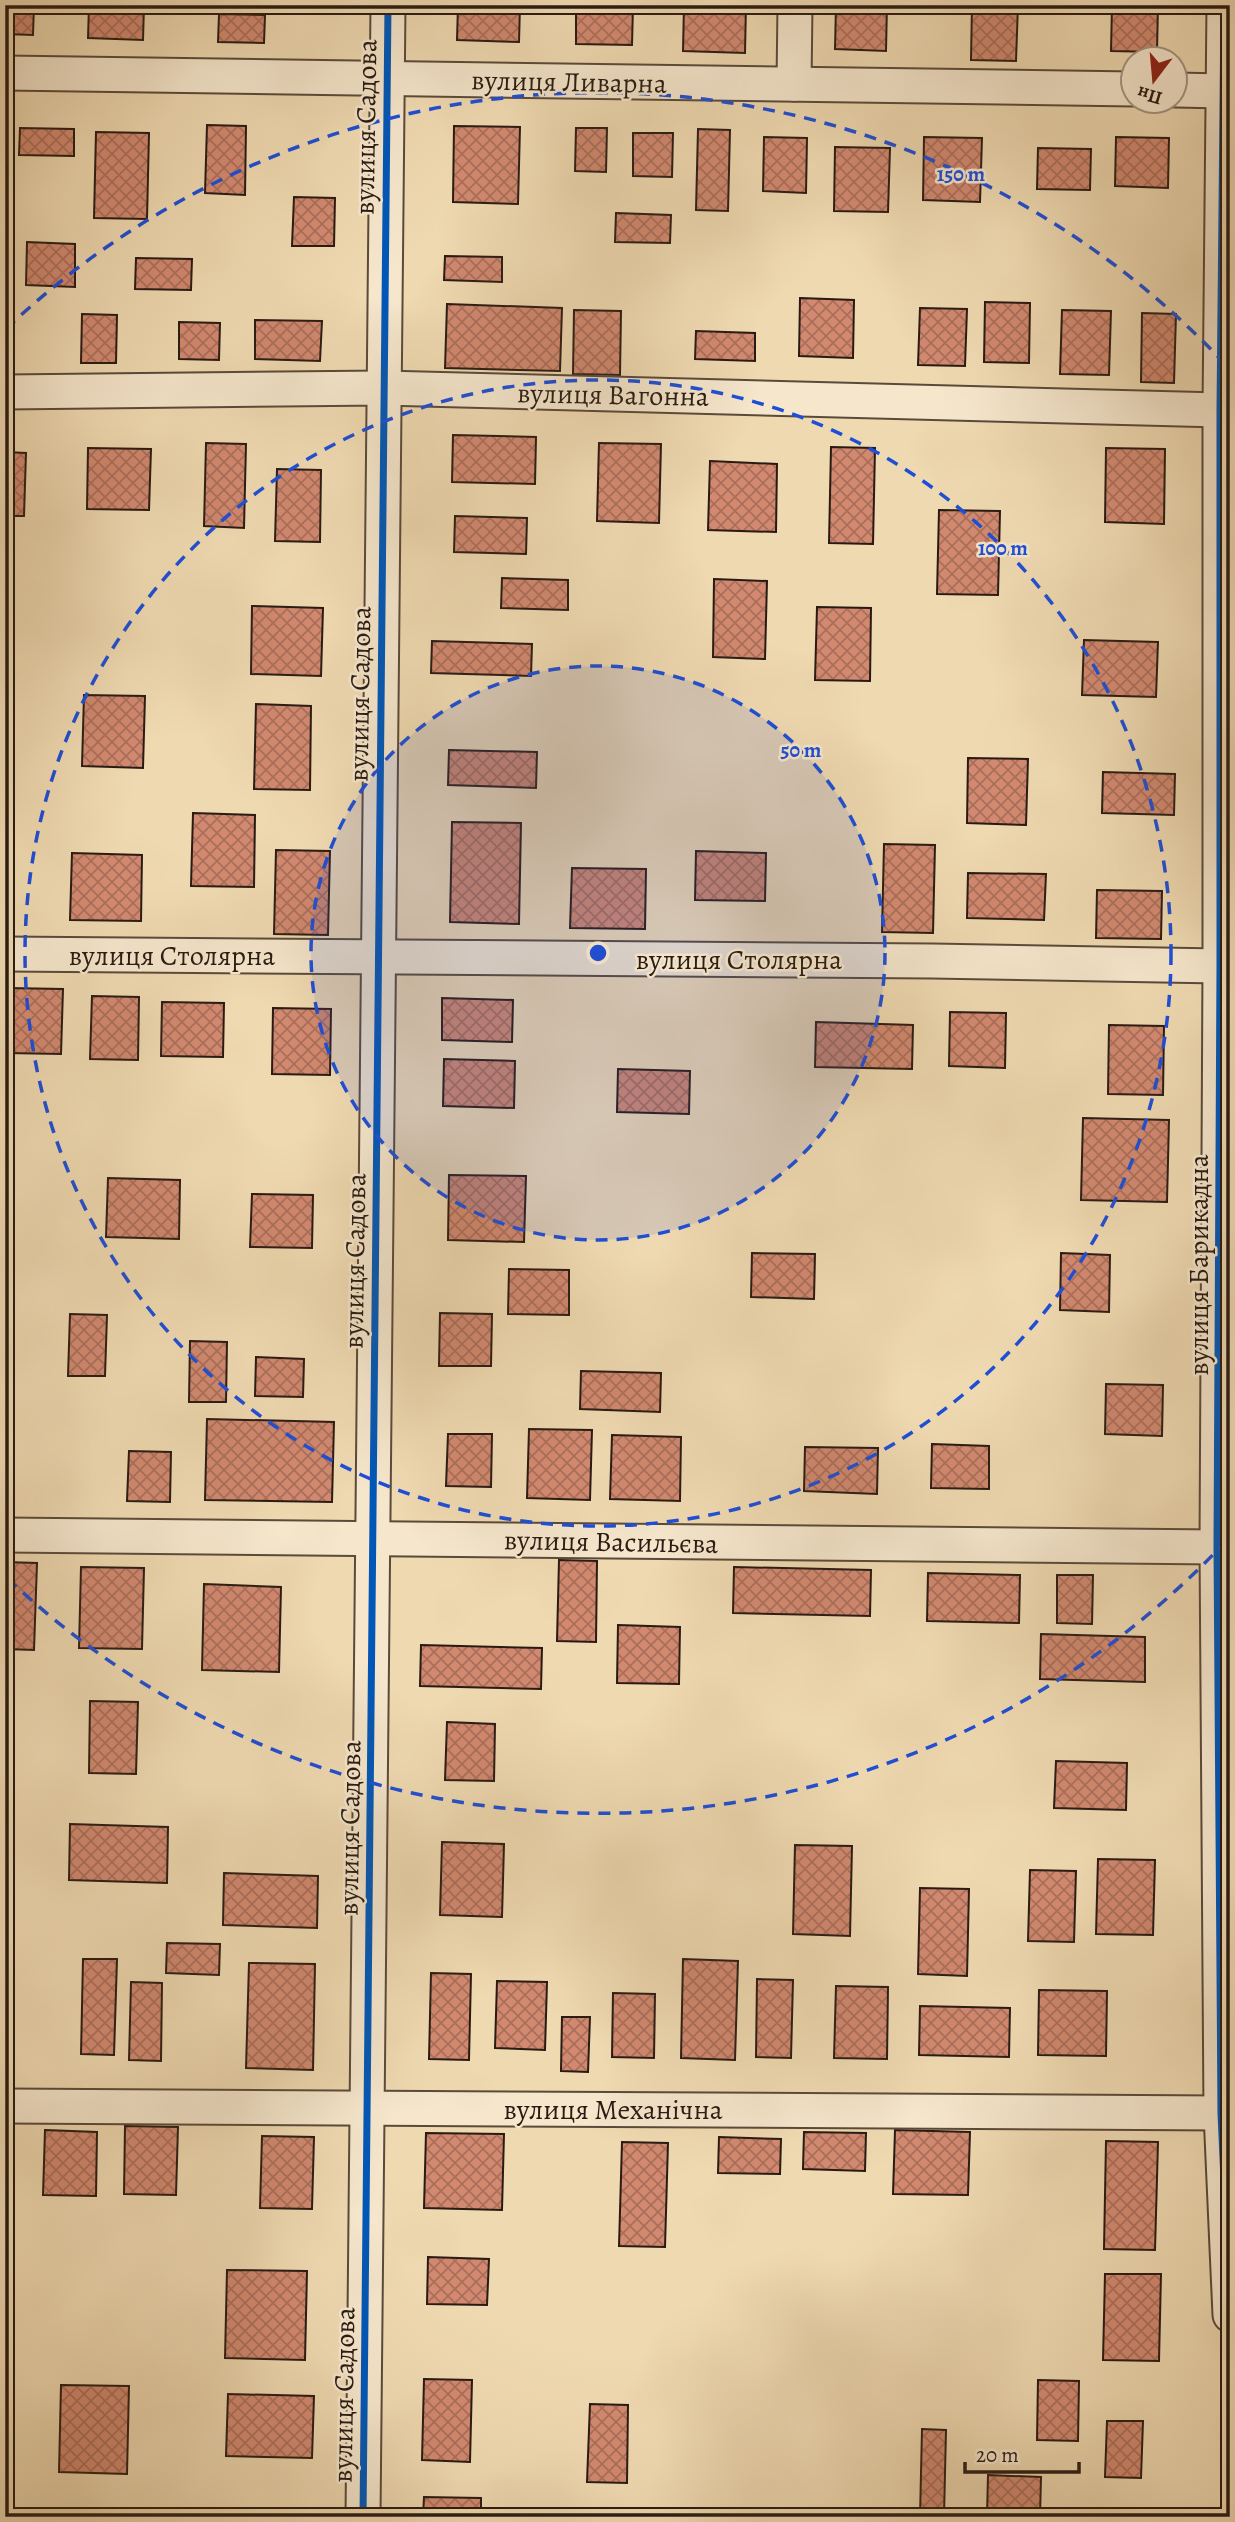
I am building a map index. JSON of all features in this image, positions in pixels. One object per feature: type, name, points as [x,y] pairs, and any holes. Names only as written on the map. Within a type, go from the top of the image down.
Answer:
[{"type":"street","name":"вулиця Садова","points":[[363,2517],[388,5]]},
{"type":"street","points":[[794,85],[795,5]]},
{"type":"street","name":"вулиця Барикадна","points":[[1224,5],[1220,410],[1217,1547],[1221,2113],[1230,2315]]},
{"type":"street","name":"вулиця Ливарна","points":[[5,73],[1120,89]]},
{"type":"street","points":[[1190,90],[1225,91]]},
{"type":"street","name":"вулиця Вагонна","points":[[5,392],[383,388],[1220,410]]},
{"type":"street","name":"вулиця Столярна","points":[[5,954],[918,960],[1220,966]]},
{"type":"street","name":"вулиця Васильєва","points":[[5,1535],[1217,1547]]},
{"type":"street","name":"вулиця Механічна","points":[[5,2106],[1221,2113]]},
{"type":"building","points":[[5,5],[34,5],[33,35],[5,34]]},
{"type":"building","points":[[89,5],[144,5],[143,40],[88,38]]},
{"type":"building","points":[[458,5],[520,5],[519,42],[457,40]]},
{"type":"building","points":[[684,5],[746,5],[745,53],[683,51]]},
{"type":"building","points":[[836,5],[887,5],[886,51],[835,49]]},
{"type":"building","points":[[972,5],[1018,5],[1016,61],[971,60]]},
{"type":"building","points":[[1112,5],[1158,5],[1157,46],[1120,46],[1120,51],[1111,51]]},
{"type":"building","points":[[576,6],[633,7],[632,45],[576,44]]},
{"type":"building","points":[[219,14],[265,15],[264,43],[218,42]]},
{"type":"building","points":[[207,125],[246,126],[245,195],[205,193]]},
{"type":"building","points":[[454,126],[520,127],[518,204],[453,202]]},
{"type":"building","points":[[20,128],[74,129],[74,156],[19,155]]},
{"type":"building","points":[[576,128],[607,128],[606,172],[575,171]]},
{"type":"building","points":[[698,129],[730,130],[728,211],[696,210]]},
{"type":"building","points":[[96,132],[149,133],[147,219],[94,218]]},
{"type":"building","points":[[633,133],[673,133],[672,177],[633,176]]},
{"type":"building","points":[[764,137],[807,138],[806,193],[763,191]]},
{"type":"building","points":[[924,137],[982,138],[980,202],[923,200]]},
{"type":"building","points":[[1116,137],[1169,138],[1168,188],[1115,186]]},
{"type":"building","points":[[835,147],[890,148],[888,212],[834,211]]},
{"type":"building","points":[[1038,148],[1091,149],[1090,190],[1037,189]]},
{"type":"building","points":[[294,197],[335,198],[334,246],[292,246]]},
{"type":"building","points":[[616,213],[671,215],[670,243],[615,242]]},
{"type":"building","points":[[27,242],[75,244],[75,287],[26,285]]},
{"type":"building","points":[[445,256],[502,257],[502,282],[444,280]]},
{"type":"building","points":[[136,258],[192,259],[191,290],[135,289]]},
{"type":"building","points":[[800,298],[854,300],[853,358],[799,356]]},
{"type":"building","points":[[985,302],[1030,303],[1029,363],[984,362]]},
{"type":"building","points":[[447,304],[562,308],[560,371],[445,368]]},
{"type":"building","points":[[920,308],[967,309],[965,366],[918,365]]},
{"type":"building","points":[[574,310],[621,311],[620,375],[573,374]]},
{"type":"building","points":[[1062,310],[1111,311],[1109,375],[1060,374]]},
{"type":"building","points":[[1142,313],[1176,314],[1174,383],[1141,382]]},
{"type":"building","points":[[82,314],[117,315],[116,363],[81,363]]},
{"type":"building","points":[[255,320],[322,321],[320,361],[255,359]]},
{"type":"building","points":[[179,322],[220,323],[219,360],[179,359]]},
{"type":"building","points":[[696,331],[755,333],[755,361],[695,359]]},
{"type":"building","points":[[453,435],[536,437],[535,484],[452,482]]},
{"type":"building","points":[[206,443],[246,444],[244,528],[204,526]]},
{"type":"building","points":[[599,443],[661,444],[659,523],[597,521]]},
{"type":"building","points":[[831,447],[875,448],[873,544],[829,543]]},
{"type":"building","points":[[88,448],[151,449],[149,510],[87,509]]},
{"type":"building","points":[[1106,448],[1165,449],[1164,524],[1105,522]]},
{"type":"building","points":[[5,452],[26,453],[24,516],[5,516]]},
{"type":"building","points":[[710,461],[777,464],[776,532],[708,530]]},
{"type":"building","points":[[277,469],[321,470],[320,542],[275,541]]},
{"type":"building","points":[[939,510],[1000,511],[998,595],[937,594]]},
{"type":"building","points":[[455,516],[527,518],[526,554],[454,552]]},
{"type":"building","points":[[502,578],[568,580],[568,610],[501,608]]},
{"type":"building","points":[[714,579],[767,581],[765,659],[713,657]]},
{"type":"building","points":[[252,606],[323,608],[321,676],[251,674]]},
{"type":"building","points":[[817,607],[871,608],[870,681],[815,680]]},
{"type":"building","points":[[1084,640],[1158,642],[1156,697],[1082,695]]},
{"type":"building","points":[[432,641],[532,644],[531,676],[431,673]]},
{"type":"building","points":[[84,695],[145,696],[143,768],[82,766]]},
{"type":"building","points":[[256,704],[311,706],[310,790],[254,789]]},
{"type":"building","points":[[449,750],[537,752],[536,788],[448,785]]},
{"type":"building","points":[[968,758],[1028,759],[1026,825],[967,823]]},
{"type":"building","points":[[1103,772],[1175,774],[1174,815],[1102,813]]},
{"type":"building","points":[[193,813],[255,815],[254,887],[191,886]]},
{"type":"building","points":[[452,822],[521,823],[519,924],[450,922]]},
{"type":"building","points":[[884,844],[935,845],[933,933],[882,932]]},
{"type":"building","points":[[276,850],[330,851],[328,935],[274,934]]},
{"type":"building","points":[[696,851],[766,853],[765,901],[695,900]]},
{"type":"building","points":[[72,853],[142,855],[141,921],[70,920]]},
{"type":"building","points":[[572,868],[646,869],[645,929],[570,928]]},
{"type":"building","points":[[968,873],[1046,874],[1044,920],[967,918]]},
{"type":"building","points":[[1097,890],[1162,891],[1161,939],[1096,938]]},
{"type":"building","points":[[7,988],[63,989],[61,1054],[6,1053]]},
{"type":"building","points":[[92,996],[139,997],[138,1060],[90,1059]]},
{"type":"building","points":[[442,998],[513,1000],[512,1042],[442,1040]]},
{"type":"building","points":[[162,1002],[224,1003],[223,1057],[161,1056]]},
{"type":"building","points":[[273,1008],[331,1009],[330,1075],[272,1074]]},
{"type":"building","points":[[950,1012],[1006,1013],[1005,1068],[949,1066]]},
{"type":"building","points":[[816,1022],[913,1025],[912,1069],[815,1067]]},
{"type":"building","points":[[1109,1025],[1164,1026],[1163,1095],[1108,1094]]},
{"type":"building","points":[[444,1059],[515,1061],[514,1108],[443,1106]]},
{"type":"building","points":[[618,1069],[690,1071],[689,1114],[617,1112]]},
{"type":"building","points":[[1083,1118],[1169,1120],[1167,1202],[1081,1200]]},
{"type":"building","points":[[449,1175],[526,1176],[524,1242],[448,1240]]},
{"type":"building","points":[[108,1178],[180,1180],[179,1239],[106,1237]]},
{"type":"building","points":[[252,1194],[313,1195],[312,1248],[250,1247]]},
{"type":"building","points":[[752,1253],[815,1254],[814,1299],[751,1297]]},
{"type":"building","points":[[1061,1253],[1110,1255],[1109,1312],[1060,1310]]},
{"type":"building","points":[[509,1269],[569,1270],[569,1315],[508,1314]]},
{"type":"building","points":[[440,1313],[492,1314],[491,1366],[439,1366]]},
{"type":"building","points":[[70,1314],[107,1315],[105,1376],[68,1376]]},
{"type":"building","points":[[190,1341],[227,1342],[226,1402],[189,1402]]},
{"type":"building","points":[[256,1357],[304,1359],[303,1397],[255,1396]]},
{"type":"building","points":[[581,1371],[661,1373],[660,1412],[580,1409]]},
{"type":"building","points":[[1106,1384],[1163,1385],[1162,1436],[1105,1434]]},
{"type":"building","points":[[207,1419],[334,1422],[332,1502],[205,1500]]},
{"type":"building","points":[[529,1429],[592,1430],[590,1500],[527,1498]]},
{"type":"building","points":[[448,1434],[492,1434],[491,1487],[446,1486]]},
{"type":"building","points":[[612,1435],[681,1437],[680,1501],[610,1499]]},
{"type":"building","points":[[932,1444],[989,1446],[989,1489],[931,1488]]},
{"type":"building","points":[[805,1447],[878,1448],[877,1494],[804,1491]]},
{"type":"building","points":[[129,1451],[171,1452],[170,1502],[127,1501]]},
{"type":"building","points":[[559,1560],[597,1561],[596,1642],[557,1641]]},
{"type":"building","points":[[5,1562],[37,1563],[34,1650],[5,1649]]},
{"type":"building","points":[[81,1567],[144,1568],[142,1649],[79,1648]]},
{"type":"building","points":[[734,1567],[871,1570],[870,1616],[733,1613]]},
{"type":"building","points":[[928,1573],[1020,1575],[1019,1623],[927,1621]]},
{"type":"building","points":[[1057,1575],[1093,1575],[1092,1624],[1057,1623]]},
{"type":"building","points":[[204,1584],[281,1587],[279,1672],[202,1670]]},
{"type":"building","points":[[618,1625],[680,1627],[679,1684],[617,1683]]},
{"type":"building","points":[[1041,1634],[1145,1637],[1145,1682],[1040,1679]]},
{"type":"building","points":[[421,1645],[542,1648],[541,1689],[420,1686]]},
{"type":"building","points":[[90,1701],[138,1702],[136,1774],[89,1773]]},
{"type":"building","points":[[447,1722],[495,1724],[494,1781],[445,1780]]},
{"type":"building","points":[[1056,1761],[1127,1763],[1126,1810],[1054,1808]]},
{"type":"building","points":[[70,1824],[168,1827],[167,1883],[69,1880]]},
{"type":"building","points":[[442,1842],[504,1844],[502,1917],[440,1915]]},
{"type":"building","points":[[795,1845],[852,1846],[850,1936],[793,1934]]},
{"type":"building","points":[[1098,1859],[1155,1860],[1153,1935],[1096,1934]]},
{"type":"building","points":[[1030,1870],[1076,1871],[1074,1942],[1028,1941]]},
{"type":"building","points":[[224,1873],[318,1876],[317,1928],[223,1925]]},
{"type":"building","points":[[920,1888],[969,1889],[967,1976],[918,1974]]},
{"type":"building","points":[[167,1943],[220,1944],[219,1975],[166,1973]]},
{"type":"building","points":[[83,1959],[117,1959],[114,2055],[81,2054]]},
{"type":"building","points":[[683,1959],[738,1961],[735,2060],[681,2058]]},
{"type":"building","points":[[249,1963],[315,1964],[313,2070],[246,2068]]},
{"type":"building","points":[[431,1973],[471,1974],[469,2060],[429,2059]]},
{"type":"building","points":[[757,1979],[793,1980],[791,2058],[756,2057]]},
{"type":"building","points":[[497,1981],[547,1982],[545,2050],[495,2048]]},
{"type":"building","points":[[131,1982],[162,1983],[161,2061],[129,2060]]},
{"type":"building","points":[[836,1986],[888,1987],[887,2059],[834,2058]]},
{"type":"building","points":[[1039,1990],[1107,1991],[1106,2056],[1038,2055]]},
{"type":"building","points":[[613,1993],[655,1994],[654,2058],[612,2057]]},
{"type":"building","points":[[920,2006],[1010,2008],[1009,2057],[919,2055]]},
{"type":"building","points":[[562,2017],[590,2017],[588,2072],[561,2071]]},
{"type":"building","points":[[125,2126],[178,2127],[176,2195],[124,2194]]},
{"type":"building","points":[[45,2130],[97,2132],[96,2196],[43,2195]]},
{"type":"building","points":[[895,2130],[970,2132],[968,2195],[893,2194]]},
{"type":"building","points":[[804,2132],[866,2133],[865,2171],[803,2169]]},
{"type":"building","points":[[426,2133],[504,2134],[502,2210],[424,2208]]},
{"type":"building","points":[[5,2134],[9,2134],[8,2178],[5,2178]]},
{"type":"building","points":[[262,2136],[314,2137],[312,2209],[260,2208]]},
{"type":"building","points":[[719,2137],[781,2139],[780,2174],[718,2173]]},
{"type":"building","points":[[1106,2141],[1158,2142],[1155,2250],[1104,2249]]},
{"type":"building","points":[[622,2142],[668,2143],[665,2247],[619,2246]]},
{"type":"building","points":[[5,2210],[9,2211],[7,2264],[5,2264]]},
{"type":"building","points":[[428,2257],[489,2259],[487,2305],[427,2304]]},
{"type":"building","points":[[227,2270],[307,2271],[305,2360],[225,2358]]},
{"type":"building","points":[[1105,2274],[1161,2274],[1159,2361],[1103,2360]]},
{"type":"building","points":[[424,2379],[472,2380],[470,2462],[422,2460]]},
{"type":"building","points":[[1038,2380],[1079,2381],[1078,2441],[1037,2440]]},
{"type":"building","points":[[61,2385],[129,2386],[127,2474],[59,2472]]},
{"type":"building","points":[[228,2394],[314,2396],[312,2458],[226,2456]]},
{"type":"building","points":[[590,2404],[628,2405],[627,2483],[587,2482]]},
{"type":"building","points":[[1107,2421],[1143,2421],[1141,2478],[1105,2477]]},
{"type":"building","points":[[922,2429],[946,2430],[944,2517],[920,2517]]},
{"type":"building","points":[[988,2475],[1041,2477],[1040,2517],[987,2517]]},
{"type":"building","points":[[424,2497],[481,2498],[481,2517],[423,2517]]},
{"type":"building","points":[[1120,2508],[1164,2509],[1164,2517],[1119,2517]]},
{"type":"cycle path","points":[[363,2517],[388,5]]},
{"type":"cycle path","points":[[1224,5],[1220,410],[1217,1547],[1221,2113],[1230,2315]]}]
